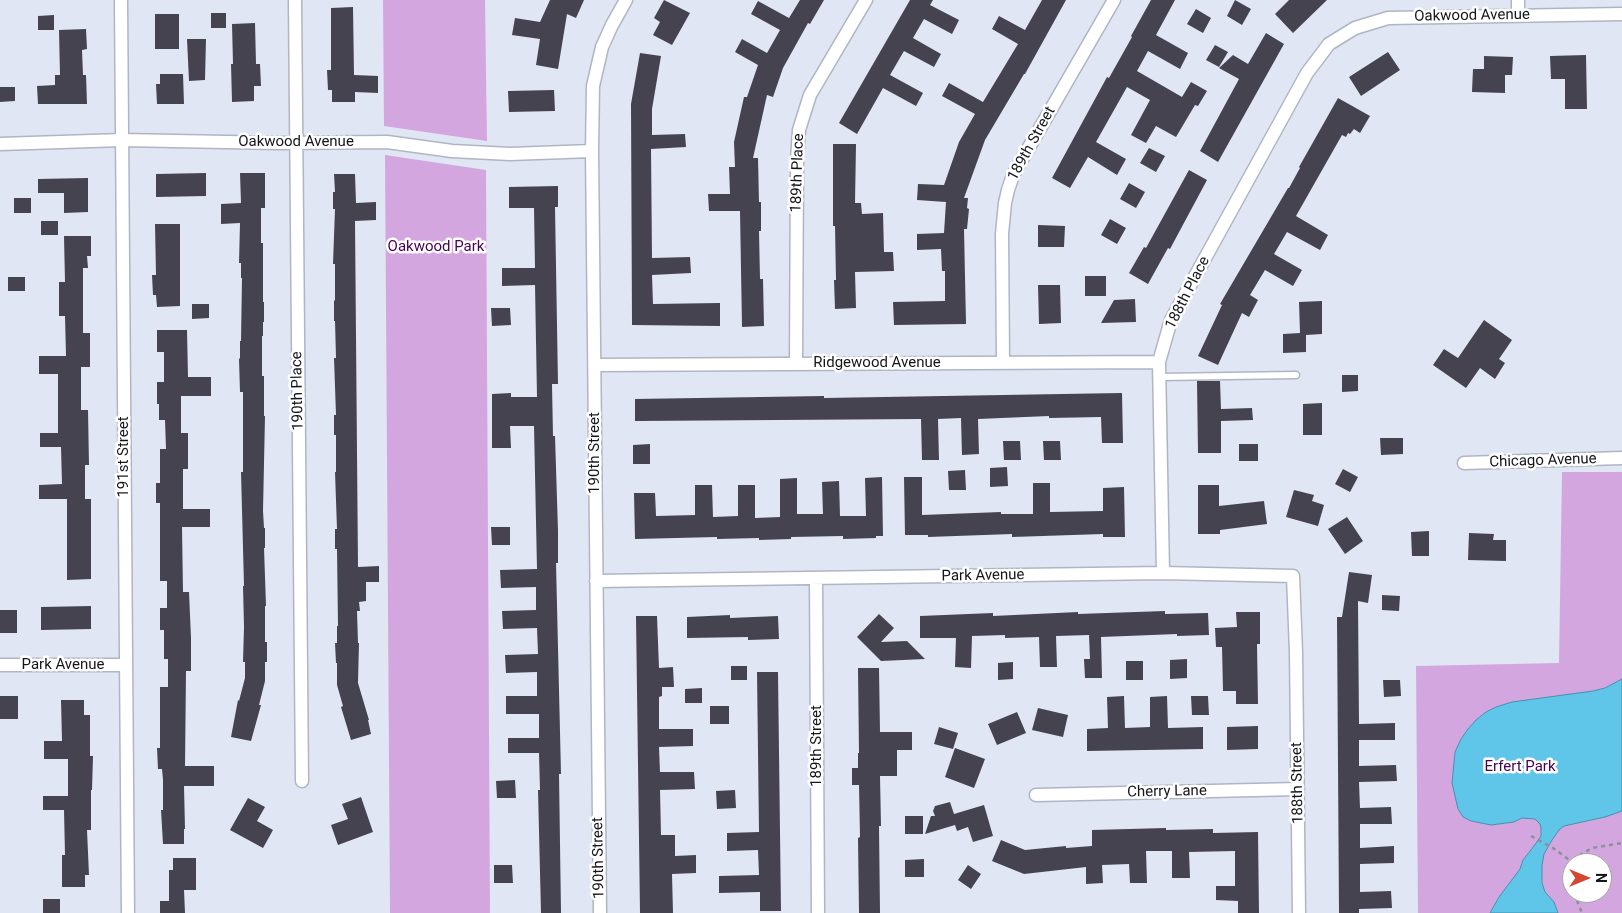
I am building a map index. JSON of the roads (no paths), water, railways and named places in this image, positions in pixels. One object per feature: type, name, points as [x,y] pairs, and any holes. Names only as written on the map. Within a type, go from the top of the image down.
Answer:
[{"type":"street","name":"191st Street","points":[[121,0],[128,913]]},
{"type":"street","name":"190th Place","points":[[295,0],[302,781]]},
{"type":"street","name":"190th Street","points":[[600,913],[592,151],[593,86],[597,65],[612,25],[626,0]]},
{"type":"street","name":"189th Place","points":[[796,363],[797,160],[799,130],[810,95],[866,0]]},
{"type":"street","name":"189th Street","points":[[1003,362],[1002,234],[1008,190],[1013,175],[1114,0]]},
{"type":"street","points":[[1518,0],[1518,15]]},
{"type":"street","name":"Oakwood Avenue","points":[[1329,44],[1355,28],[1388,18],[1622,14]]},
{"type":"street","name":"188th Place","points":[[1162,573],[1159,362],[1171,320],[1307,73],[1329,44]]},
{"type":"street","name":"Oakwood Avenue","points":[[0,144],[122,140],[296,143],[387,142],[452,152],[510,154],[592,151]]},
{"type":"street","name":"Ridgewood Avenue","points":[[595,365],[1159,362]]},
{"type":"street","name":"Chicago Avenue","points":[[1464,463],[1622,458]]},
{"type":"street","name":"Park Avenue","points":[[596,581],[1162,573],[1294,576],[1296,652]]},
{"type":"street","name":"189th Street","points":[[816,578],[818,913]]},
{"type":"street","name":"188th Street","points":[[1296,652],[1299,913]]},
{"type":"street","name":"Park Avenue","points":[[0,665],[125,665]]},
{"type":"street","name":"Cherry Lane","points":[[1036,795],[1298,790]]},
{"type":"lane","points":[[1160,377],[1296,375]]},
{"type":"water","points":[[1622,679],[1622,811],[1605,817],[1564,826],[1552,840],[1544,854],[1542,883],[1545,892],[1554,902],[1558,913],[1490,913],[1499,897],[1520,869],[1523,860],[1541,836],[1541,828],[1535,819],[1522,818],[1514,822],[1491,825],[1471,821],[1463,817],[1458,809],[1452,783],[1455,752],[1461,739],[1476,720],[1496,707],[1512,702],[1593,691],[1605,688]]},
{"type":"park label","name":"Oakwood Park","points":[[436,247]]},
{"type":"park label","name":"Erfert Park","points":[[1520,767]]}]
